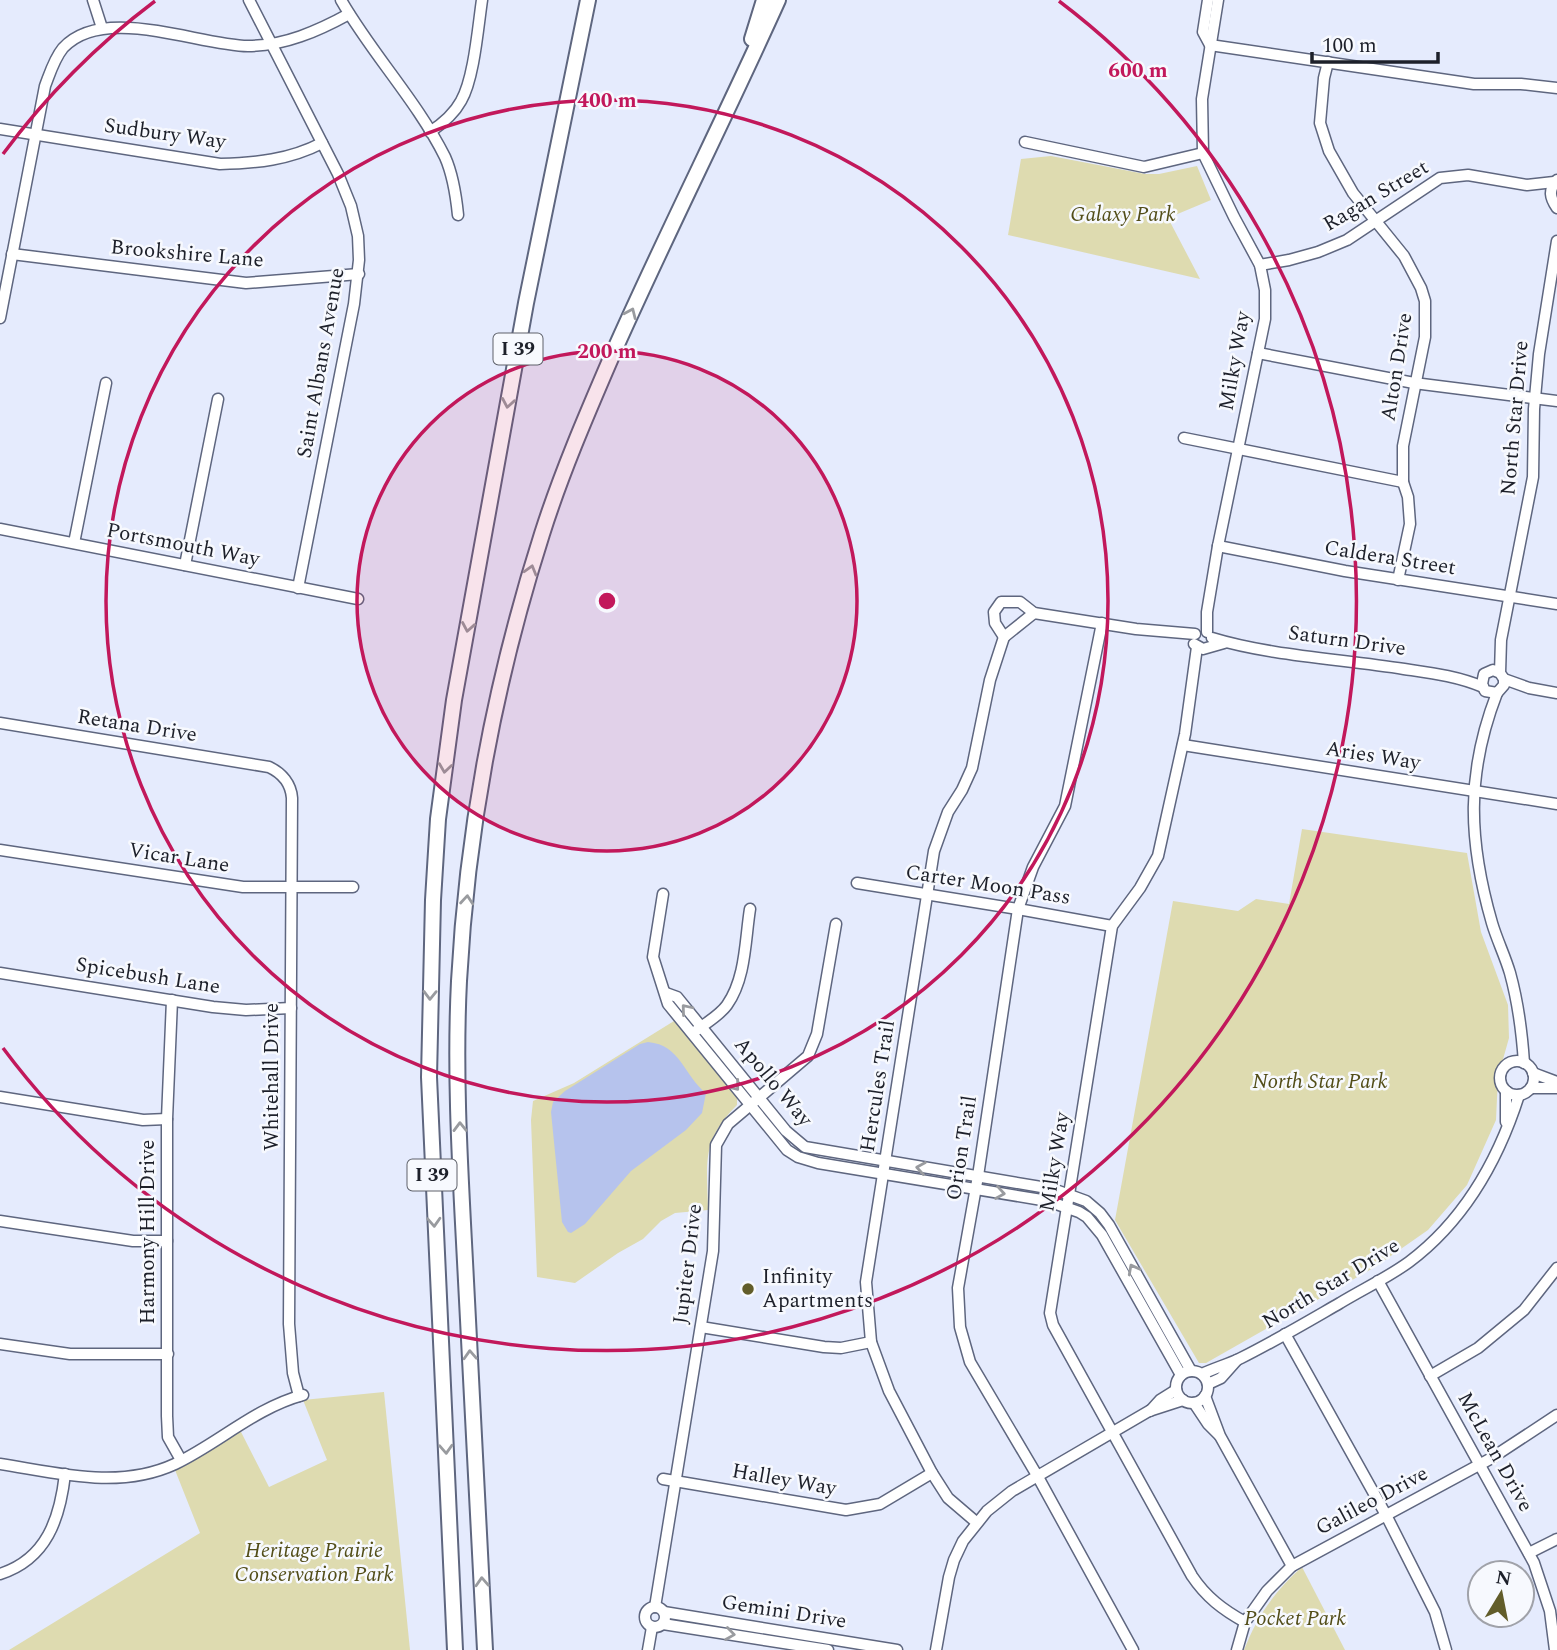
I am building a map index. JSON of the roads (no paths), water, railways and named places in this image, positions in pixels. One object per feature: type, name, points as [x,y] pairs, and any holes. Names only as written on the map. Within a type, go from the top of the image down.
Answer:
[{"type":"highway","points":[[526,303],[578,0]]},
{"type":"highway","name":"I 39","points":[[455,1650],[430,1103],[438,819],[454,700],[526,303],[588,0]]},
{"type":"highway","points":[[737,91],[764,0]]},
{"type":"highway","name":"I 39","points":[[485,1650],[458,1072],[459,981],[468,881],[494,717],[542,534],[562,477],[648,275],[778,0]]},
{"type":"street","points":[[93,0],[102,28]]},
{"type":"street","name":"Saint Albans Avenue","points":[[248,0],[338,174],[351,206],[358,236],[359,274],[298,588]]},
{"type":"street","points":[[341,0],[430,132],[445,159],[453,180],[458,215]]},
{"type":"street","points":[[430,132],[443,123],[460,103],[467,89],[482,0]]},
{"type":"street","name":"Milky Way","points":[[1208,0],[1203,32],[1211,43]]},
{"type":"street","name":"Milky Way","points":[[1218,0],[1202,99],[1203,153],[1260,265],[1265,290],[1265,319],[1218,546],[1183,745],[1158,856],[1140,888],[1112,926],[1051,1305],[1051,1320],[1200,1588],[1226,1612],[1245,1622]]},
{"type":"street","points":[[0,318],[46,86],[57,57],[71,41],[102,28],[123,26],[204,41],[249,46],[302,36],[349,14]]},
{"type":"street","points":[[1211,43],[1474,84],[1521,83],[1557,88]]},
{"type":"street","name":"Alton Drive","points":[[1328,62],[1324,78],[1321,123],[1329,151],[1353,193],[1404,256],[1422,288],[1425,301],[1424,337],[1404,446],[1403,482],[1408,497],[1410,524],[1398,580]]},
{"type":"street","name":"Sudbury Way","points":[[0,129],[220,164],[287,157],[322,143]]},
{"type":"street","points":[[1025,142],[1144,167],[1203,153]]},
{"type":"street","name":"Ragan Street","points":[[1260,265],[1318,252],[1347,240],[1440,178],[1468,175],[1527,185],[1556,181]]},
{"type":"street","points":[[1555,205],[1550,191],[1556,181]]},
{"type":"street","points":[[1527,185],[1555,205]]},
{"type":"street","name":"North Star Drive","points":[[1484,689],[1482,680],[1501,639],[1533,477],[1535,398],[1552,296],[1557,241]]},
{"type":"street","name":"Brookshire Lane","points":[[12,254],[246,283],[359,274]]},
{"type":"street","points":[[1258,353],[1414,383],[1557,401]]},
{"type":"street","points":[[74,543],[106,383]]},
{"type":"street","points":[[185,565],[218,399]]},
{"type":"street","points":[[1184,438],[1403,482]]},
{"type":"street","name":"Portsmouth Way","points":[[0,528],[358,599]]},
{"type":"street","name":"Caldera Street","points":[[1218,546],[1398,580],[1557,604]]},
{"type":"street","name":"Saturn Drive","points":[[1004,638],[995,622],[994,612],[1002,602],[1020,602],[1034,613],[1202,640],[1460,677],[1487,673],[1502,676]]},
{"type":"street","points":[[1004,638],[1034,613]]},
{"type":"street","name":"Orion Trail","points":[[1102,623],[1065,806],[1033,867],[1018,909],[978,1176],[958,1288],[960,1327],[970,1362],[1038,1477],[1133,1650]]},
{"type":"street","name":"Hercules Trail","points":[[976,1522],[948,1497],[932,1473],[889,1391],[871,1342],[866,1282],[934,851],[940,829],[972,768],[990,680],[1004,638]]},
{"type":"street","name":"North Star Drive","points":[[1499,691],[1502,676],[1501,639]]},
{"type":"street","points":[[1502,676],[1528,688],[1557,693]]},
{"type":"street","name":"Saturn Drive","points":[[1460,677],[1484,689],[1499,691]]},
{"type":"street","points":[[1485,724],[1499,691],[1528,688]]},
{"type":"street","points":[[1484,689],[1485,724],[1473,792],[1474,830],[1481,877],[1492,921],[1514,987],[1524,1063],[1533,1073],[1557,1082]]},
{"type":"street","name":"Retana Drive","points":[[0,723],[269,767]]},
{"type":"street","name":"Aries Way","points":[[1183,745],[1557,804]]},
{"type":"street","name":"Whitehall Drive","points":[[181,1460],[261,1411],[301,1395],[293,1373],[289,1324],[291,791],[285,779],[269,767]]},
{"type":"street","name":"Vicar Lane","points":[[0,850],[243,887],[354,887]]},
{"type":"street","name":"Carter Moon Pass","points":[[857,883],[1112,926]]},
{"type":"street","name":"Apollo Way","points":[[663,894],[653,957],[660,981],[666,993],[677,997],[750,1105],[781,1144],[793,1154],[818,1163],[1034,1198],[1080,1212],[1095,1225],[1191,1373]]},
{"type":"street","points":[[697,1029],[726,1007],[735,989],[750,909]]},
{"type":"street","name":"Jupiter Drive","points":[[660,1609],[676,1481],[715,1235],[716,1145],[728,1124],[808,1056],[817,1034],[836,924]]},
{"type":"street","name":"Spicebush Lane","points":[[0,973],[246,1010],[291,1008]]},
{"type":"street","name":"Harmony Hill Drive","points":[[172,1000],[167,1119],[168,1437],[181,1460]]},
{"type":"street","points":[[1520,1028],[1510,1062],[1500,1078],[1506,1091],[1519,1095],[1531,1088],[1557,1088]]},
{"type":"street","name":"Apollo Way","points":[[697,1029],[760,1097],[792,1138],[805,1147],[1043,1187],[1086,1202],[1100,1213],[1109,1225],[1191,1373]]},
{"type":"street","points":[[1510,1062],[1524,1063]]},
{"type":"street","points":[[1531,1088],[1533,1073]]},
{"type":"street","name":"North Star Drive","points":[[1505,1130],[1506,1091]]},
{"type":"street","name":"North Star Drive","points":[[1191,1373],[1237,1359],[1284,1334],[1378,1281],[1427,1247],[1456,1219],[1482,1181],[1499,1149],[1519,1095]]},
{"type":"street","points":[[0,1097],[132,1118],[167,1119]]},
{"type":"street","points":[[0,1220],[133,1241],[167,1241]]},
{"type":"street","points":[[1430,1376],[1478,1348],[1524,1310],[1557,1268]]},
{"type":"street","name":"McLean Drive","points":[[1378,1281],[1529,1553],[1546,1595],[1555,1650]]},
{"type":"street","points":[[701,1327],[824,1347],[841,1348],[871,1342]]},
{"type":"street","points":[[1284,1334],[1386,1515],[1435,1612],[1446,1650]]},
{"type":"street","points":[[0,1344],[71,1354],[168,1354]]},
{"type":"street","name":"North Star Drive","points":[[1208,1384],[1221,1378],[1237,1359]]},
{"type":"street","points":[[1149,1411],[1176,1390],[1191,1373],[1208,1384],[1205,1396],[1220,1436],[1292,1566]]},
{"type":"street","points":[[1176,1390],[1183,1399],[1194,1403],[1220,1436]]},
{"type":"street","points":[[1194,1403],[1205,1396]]},
{"type":"street","points":[[936,1650],[954,1560],[976,1522],[1012,1491],[1149,1411],[1183,1399]]},
{"type":"street","name":"Galileo Drive","points":[[1237,1650],[1245,1622],[1267,1591],[1292,1566],[1480,1464],[1557,1415]]},
{"type":"street","points":[[0,1464],[65,1474],[117,1478],[161,1469],[181,1460]]},
{"type":"street","name":"Halley Way","points":[[663,1479],[846,1510],[880,1504],[932,1473]]},
{"type":"street","points":[[0,1574],[16,1567],[44,1545],[59,1513],[65,1474]]},
{"type":"street","points":[[1529,1553],[1557,1539]]},
{"type":"street","points":[[648,1650],[657,1625],[665,1618],[660,1609],[649,1609],[645,1617],[647,1623],[657,1625]]},
{"type":"street","name":"Gemini Drive","points":[[660,1609],[897,1650]]},
{"type":"street","name":"Gemini Drive","points":[[657,1625],[828,1650]]},
{"type":"water","points":[[640,1044],[659,1044],[675,1055],[706,1093],[702,1113],[686,1130],[631,1171],[585,1224],[571,1233],[568,1232],[562,1222],[551,1112],[553,1102],[565,1091]]},
{"type":"place","name":"Infinity Apartments","points":[[748,1289]]},
{"type":"park label","name":"Galaxy Park","points":[[1123,215]]},
{"type":"park label","name":"North Star Park","points":[[1320,1082]]},
{"type":"park label","name":"Heritage Prairie Conservation Park","points":[[314,1563]]},
{"type":"park label","name":"Pocket Park","points":[[1295,1619]]}]
